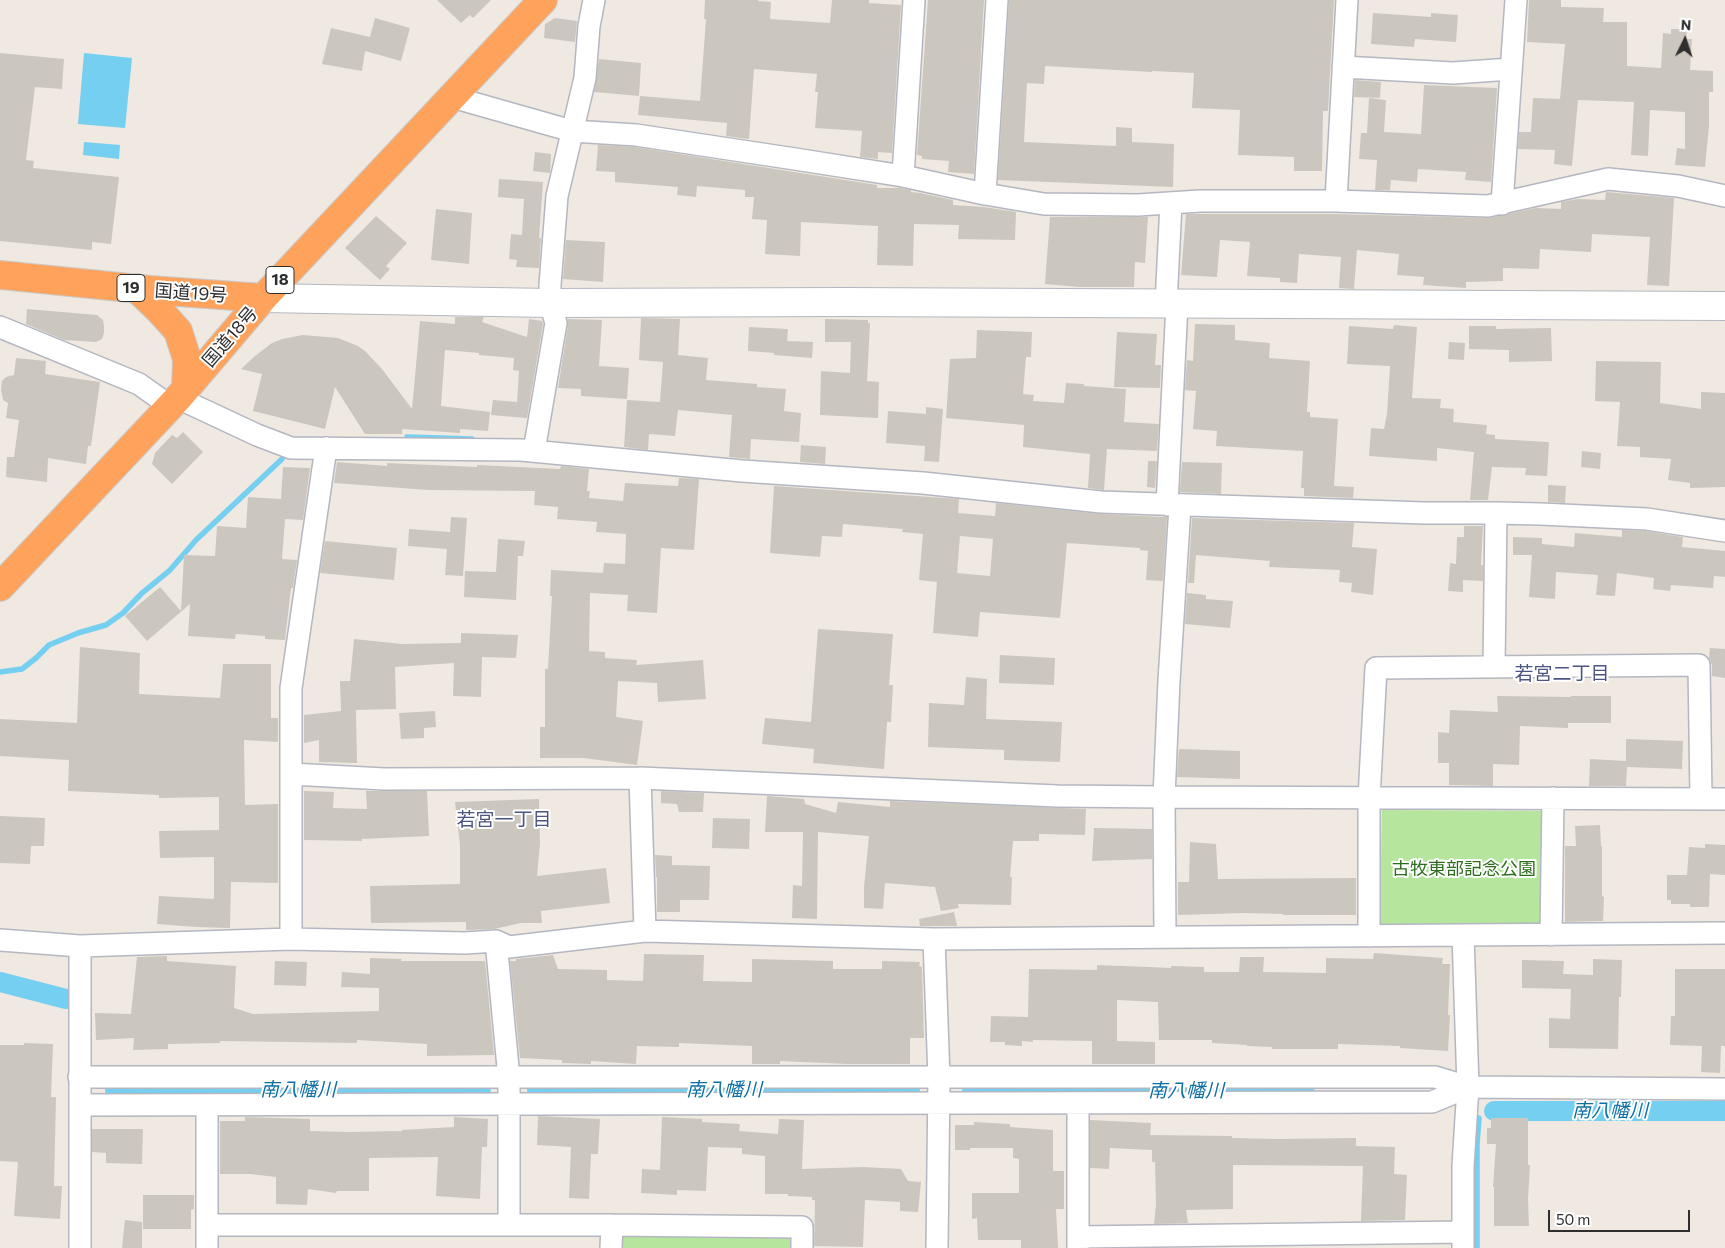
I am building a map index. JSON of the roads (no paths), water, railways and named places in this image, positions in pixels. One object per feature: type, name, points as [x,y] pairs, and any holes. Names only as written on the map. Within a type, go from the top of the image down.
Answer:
[{"type":"highway","name":"国道18号","points":[[0,587],[178,397],[263,298],[544,0]]},
{"type":"highway","name":"国道19号","points":[[0,275],[263,298]]},
{"type":"highway","points":[[136,288],[178,331],[187,359],[178,397]]},
{"type":"street","points":[[534,451],[556,323],[550,303],[557,196],[585,78],[589,26],[594,0]]},
{"type":"street","points":[[904,176],[914,0]]},
{"type":"street","points":[[984,194],[997,0]]},
{"type":"street","points":[[1336,201],[1347,0]]},
{"type":"street","points":[[1502,204],[1516,0]]},
{"type":"street","points":[[1343,67],[1453,73],[1512,69]]},
{"type":"street","points":[[452,97],[572,132],[636,135],[904,176],[984,194],[1044,204],[1138,205],[1200,201],[1336,201],[1488,206],[1608,179],[1678,186],[1725,196]]},
{"type":"street","points":[[1165,937],[1164,798],[1174,506],[1171,203]]},
{"type":"street","points":[[263,298],[550,303],[844,302],[1725,306]]},
{"type":"street","points":[[0,327],[139,384],[178,397],[257,436],[291,448],[522,450],[742,471],[922,483],[1101,502],[1174,506],[1424,513],[1496,512],[1647,519],[1725,531]]},
{"type":"street","points":[[291,939],[291,688],[326,448]]},
{"type":"street","points":[[1494,667],[1496,512]]},
{"type":"street","points":[[1369,936],[1369,798],[1376,668],[1699,665],[1701,798]]},
{"type":"street","points":[[292,774],[384,779],[640,778],[1057,796],[1164,798],[1725,798]]},
{"type":"street","points":[[640,778],[645,931]]},
{"type":"street","points":[[1551,935],[1553,798]]},
{"type":"street","points":[[0,940],[80,946],[291,939],[465,943],[496,941],[509,947],[645,931],[934,940],[1725,933]]},
{"type":"street","points":[[1078,1102],[1078,1242],[1463,1240],[1468,1087],[1463,936]]},
{"type":"street","points":[[934,940],[940,1102],[937,1248]]},
{"type":"street","points":[[496,941],[509,1078],[509,1224]]},
{"type":"street","points":[[80,946],[80,1248]]},
{"type":"street","points":[[79,1077],[1435,1077],[1468,1087],[1725,1089]]},
{"type":"street","points":[[80,1105],[1432,1102],[1468,1087]]},
{"type":"street","points":[[207,1105],[207,1248]]},
{"type":"street","points":[[207,1225],[612,1224],[802,1227],[802,1248]]},
{"type":"street","points":[[611,1248],[612,1224]]},
{"type":"water","points":[[84,53],[132,58],[125,128],[78,124]]},
{"type":"water","points":[[84,142],[120,145],[119,159],[83,155]]},
{"type":"waterway","points":[[407,437],[472,439]]},
{"type":"waterway","points":[[0,672],[22,669],[49,645],[78,633],[106,625],[123,613],[142,593],[170,570],[196,540],[282,459]]},
{"type":"waterway","name":"南八幡川","points":[[0,982],[66,999]]},
{"type":"waterway","name":"南八幡川","points":[[115,1090],[481,1089]]},
{"type":"waterway","name":"南八幡川","points":[[537,1090],[910,1089]]},
{"type":"waterway","name":"南八幡川","points":[[972,1090],[1305,1092]]},
{"type":"waterway","name":"南八幡川","points":[[1494,1111],[1725,1111]]},
{"type":"waterway","points":[[1477,1248],[1477,1144],[1479,1118]]},
{"type":"district","name":"若宮二丁目","points":[[1562,674]]},
{"type":"district","name":"若宮一丁目","points":[[504,820]]},
{"type":"park label","name":"古牧東部記念公園","points":[[1464,869]]}]
